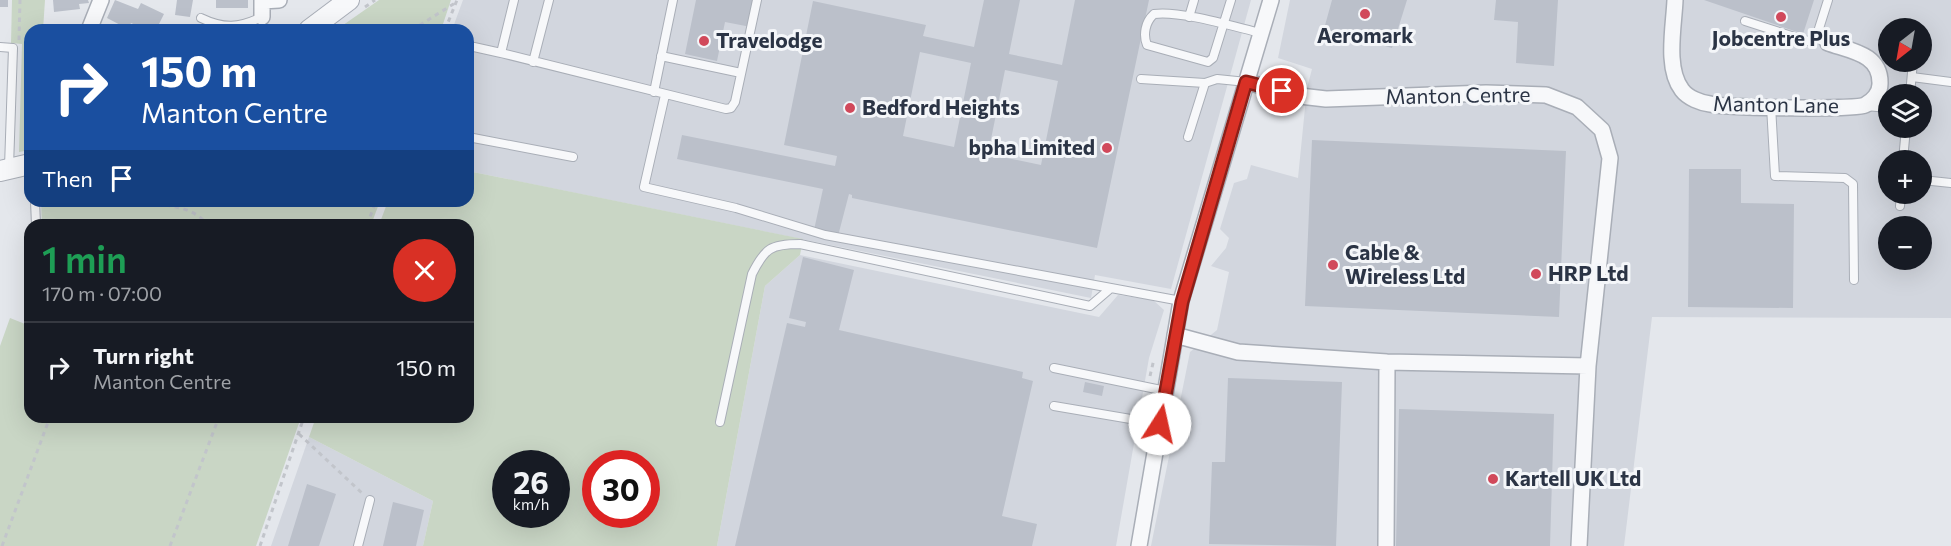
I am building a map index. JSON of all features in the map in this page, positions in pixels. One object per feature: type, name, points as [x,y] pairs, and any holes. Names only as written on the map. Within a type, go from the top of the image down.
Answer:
[{"type":"street","points":[[91,24],[101,0]]},
{"type":"street","points":[[262,6],[279,0]]},
{"type":"street","points":[[317,24],[349,0]]},
{"type":"street","points":[[1139,546],[1182,302],[1271,0]]},
{"type":"street","name":"Manton Lane","points":[[1675,0],[1673,56],[1675,74],[1682,91],[1698,102],[1713,105],[1863,106],[1875,97],[1880,86],[1880,71],[1869,57],[1822,41]]},
{"type":"street","name":"Manton Centre","points":[[1246,82],[1300,96],[1326,99],[1486,93],[1546,95],[1576,107],[1602,130],[1610,158],[1588,366],[1579,546]]},
{"type":"street","points":[[4,170],[24,165]]},
{"type":"street","points":[[1175,335],[1238,352],[1387,362],[1588,366]]},
{"type":"street","points":[[1386,546],[1387,362]]},
{"type":"lane","points":[[501,53],[514,0]]},
{"type":"lane","points":[[533,62],[549,0]]},
{"type":"lane","points":[[654,92],[673,0]]},
{"type":"lane","points":[[474,47],[705,105],[731,108],[757,0]]},
{"type":"lane","points":[[1189,17],[1194,0]]},
{"type":"lane","points":[[1231,0],[1225,25],[1213,58],[1208,62],[1146,45],[1144,37],[1148,22],[1154,14],[1189,17],[1225,25],[1261,33]]},
{"type":"lane","points":[[1745,21],[1807,41],[1822,41],[1828,0]]},
{"type":"lane","points":[[246,24],[262,6]]},
{"type":"lane","points":[[201,18],[214,24]]},
{"type":"lane","points":[[0,47],[13,48],[4,170]]},
{"type":"lane","points":[[662,56],[741,73]]},
{"type":"lane","points":[[1911,84],[1912,72]]},
{"type":"lane","points":[[1912,77],[1951,82]]},
{"type":"lane","points":[[1141,79],[1205,83],[1217,79],[1246,82]]},
{"type":"lane","points":[[1188,137],[1205,83]]},
{"type":"lane","points":[[665,95],[644,187],[736,208],[834,237],[1182,302]]},
{"type":"lane","points":[[1772,106],[1775,176],[1845,178],[1853,184],[1854,280]]},
{"type":"lane","points":[[1863,106],[1878,107]]},
{"type":"lane","points":[[474,138],[573,157]]},
{"type":"lane","points":[[1932,181],[1951,183]]},
{"type":"lane","points":[[720,422],[752,274],[762,254],[778,244],[800,244],[1090,306],[1111,288]]},
{"type":"lane","points":[[1054,368],[1166,391]]},
{"type":"lane","points":[[1054,406],[1160,424]]},
{"type":"lane","points":[[357,546],[370,500]]},
{"type":"path","points":[[421,24],[456,2]]},
{"type":"path","points":[[447,24],[456,2]]},
{"type":"path","points":[[175,207],[183,208],[203,219]]},
{"type":"path","points":[[2,546],[48,423]]},
{"type":"path","points":[[170,546],[217,423]]},
{"type":"path","points":[[260,546],[303,423]]},
{"type":"path","points":[[299,434],[370,500]]},
{"type":"shaded area","points":[[463,0],[1251,0],[1171,289],[1095,275],[1091,298],[474,172],[474,24],[454,24]]},
{"type":"shaded area","points":[[1290,0],[1951,0],[1951,318],[1652,317],[1624,546],[1151,546],[1190,352],[1217,330],[1229,272],[1211,266],[1226,248],[1229,238],[1220,229],[1234,183],[1247,179],[1251,165],[1298,178],[1307,88],[1312,69],[1278,58]]},
{"type":"shaded area","points":[[800,255],[1099,317],[1118,295],[1153,300],[1164,310],[1149,358],[1116,546],[717,546],[765,286]]},
{"type":"shaded area","points":[[309,437],[433,501],[423,546],[271,546]]},
{"type":"green space","points":[[12,0],[45,0],[43,24],[24,24],[24,151],[19,152],[22,44],[11,43]]},
{"type":"green space","points":[[379,0],[451,0],[443,24],[345,24]]},
{"type":"green space","points":[[474,172],[803,239],[800,255],[765,286],[717,546],[423,546],[433,501],[309,437],[314,423],[474,423],[474,219],[381,219],[386,207],[474,207]]},
{"type":"green space","points":[[41,207],[378,207],[373,219],[42,219]]},
{"type":"green space","points":[[10,318],[24,324],[24,423],[299,423],[256,546],[0,546],[0,346]]},
{"type":"building","points":[[0,0],[8,0],[8,7],[0,7]]},
{"type":"building","points":[[53,0],[88,0],[89,3],[79,4],[80,9],[54,12]]},
{"type":"building","points":[[115,0],[138,9],[141,3],[164,14],[159,24],[118,24],[107,18]]},
{"type":"building","points":[[177,0],[193,0],[190,17],[175,15]]},
{"type":"building","points":[[216,0],[248,0],[248,8],[216,8]]},
{"type":"building","name":"Travelodge","points":[[696,0],[756,0],[751,27],[725,22],[717,61],[685,54]]},
{"type":"building","name":"Bedford Heights","points":[[984,0],[1020,0],[1009,54],[1062,65],[1075,0],[1149,0],[1097,248],[852,198],[849,194],[838,236],[814,230],[823,189],[677,159],[682,135],[835,166],[837,156],[784,145],[813,1],[926,25],[923,36],[974,47]],"holes":[[[920,52],[971,63],[954,147],[903,136]],[[1005,70],[1058,81],[1041,165],[988,154]]]},
{"type":"building","name":"Aeromark","points":[[1332,0],[1407,0],[1392,48],[1324,29]]},
{"type":"building","points":[[1496,0],[1558,0],[1554,66],[1516,63],[1518,22],[1494,20]]},
{"type":"building","name":"Jobcentre Plus","points":[[1704,0],[1814,0],[1803,34]]},
{"type":"building","points":[[1312,140],[1566,151],[1559,317],[1305,306]]},
{"type":"building","points":[[1689,169],[1741,169],[1741,203],[1794,204],[1793,308],[1688,307]]},
{"type":"building","points":[[803,257],[854,270],[839,330],[1023,372],[1022,378],[1033,381],[1002,516],[1037,524],[1032,546],[735,546],[787,323],[805,327],[806,322],[789,318]]},
{"type":"building","points":[[1228,378],[1342,382],[1336,546],[1209,544],[1212,462],[1225,462]]},
{"type":"building","points":[[1085,382],[1104,386],[1102,396],[1083,392]]},
{"type":"building","points":[[1399,409],[1554,414],[1550,546],[1396,546]]},
{"type":"building","points":[[307,484],[336,494],[319,546],[288,546]]},
{"type":"building","points":[[393,502],[424,510],[416,546],[383,546]]},
{"type":"place","name":"Aeromark","points":[[1365,14]]},
{"type":"place","name":"Jobcentre Plus","points":[[1781,17]]},
{"type":"place","name":"Travelodge","points":[[704,41]]},
{"type":"place","name":"Bedford Heights","points":[[850,108]]},
{"type":"place","name":"bpha Limited","points":[[1107,148]]},
{"type":"place","name":"Cable & Wireless Ltd","points":[[1333,265]]},
{"type":"place","name":"HRP Ltd","points":[[1536,274]]},
{"type":"place","name":"Kartell UK Ltd","points":[[1493,479]]},
{"type":"route","points":[[1160,424],[1182,302],[1246,82],[1282,91]]}]
